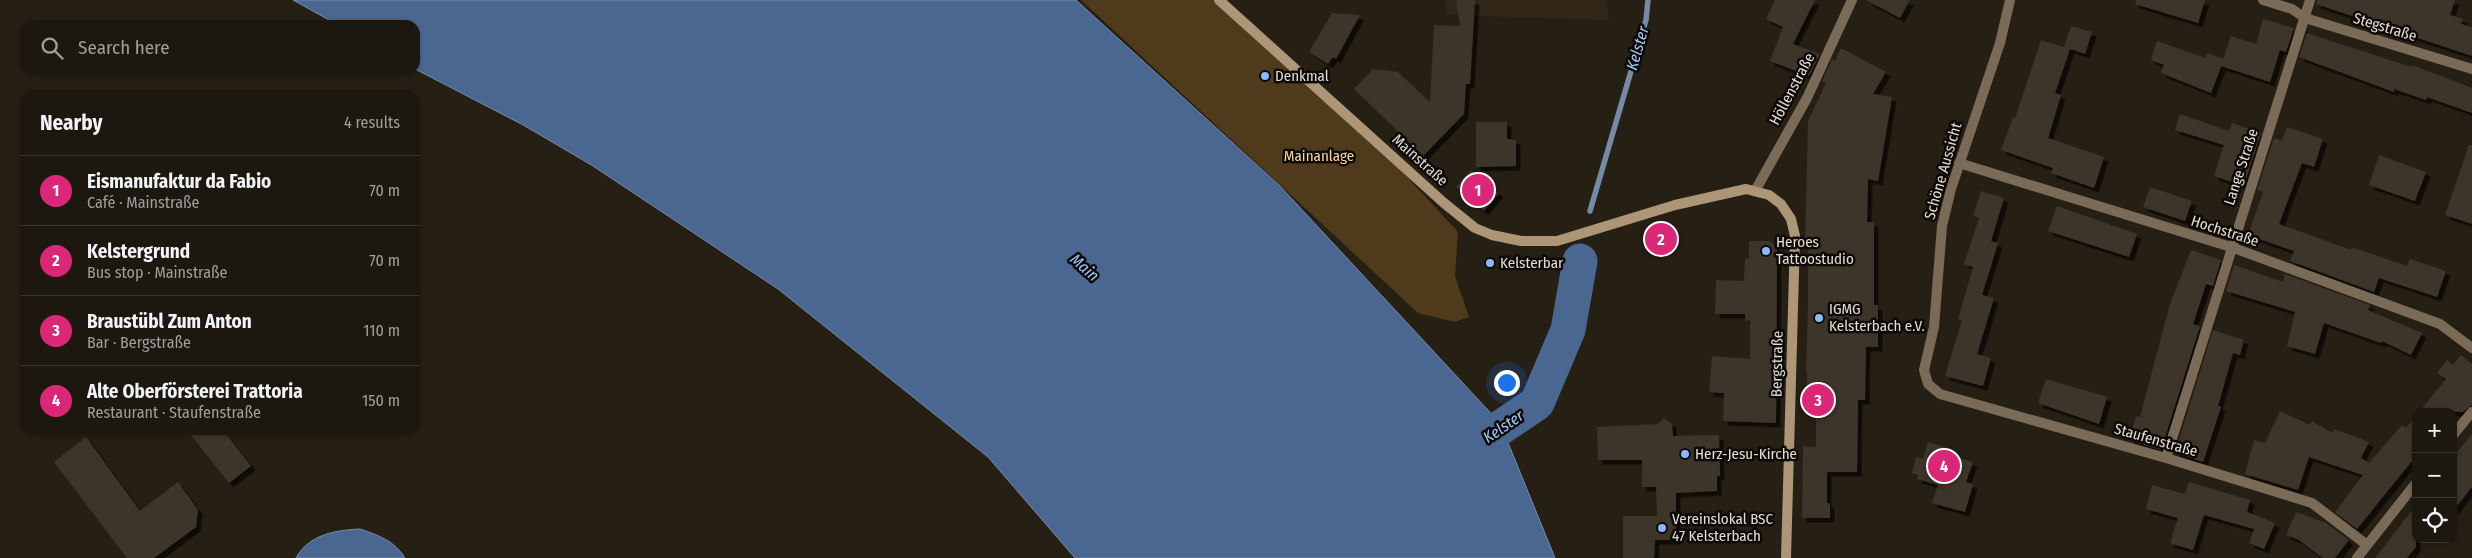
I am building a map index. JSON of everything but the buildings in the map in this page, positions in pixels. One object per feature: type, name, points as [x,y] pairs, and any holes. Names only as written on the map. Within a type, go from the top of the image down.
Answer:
[{"type":"street","name":"Mainstraße","points":[[1219,0],[1444,203],[1475,228],[1492,235],[1521,241],[1557,241],[1675,205],[1736,190],[1746,189],[1755,191]]},
{"type":"street","name":"Höllenstraße","points":[[1755,191],[1808,98],[1852,0]]},
{"type":"street","name":"Schöne Aussicht","points":[[1928,384],[1924,370],[1934,327],[1942,226],[1959,162],[1992,68],[2010,0]]},
{"type":"street","name":"Stegstraße","points":[[2263,0],[2292,9],[2305,18],[2472,69]]},
{"type":"street","name":"Lange Straße","points":[[2166,458],[2310,0]]},
{"type":"street","name":"Hochstraße","points":[[1959,162],[2231,248],[2440,324],[2472,348]]},
{"type":"street","name":"Bergstraße","points":[[1755,191],[1769,195],[1781,204],[1791,220],[1795,236],[1786,558]]},
{"type":"street","name":"Staufenstraße","points":[[1928,384],[1940,394],[2166,458],[2312,503],[2367,545]]},
{"type":"street","points":[[2457,430],[2472,412]]},
{"type":"street","points":[[2357,558],[2412,488]]},
{"type":"shaded area","points":[[1445,0],[1606,0],[1609,20],[1447,15]]},
{"type":"green space","name":"Mainanlage","points":[[1081,0],[1215,0],[1385,153],[1458,232],[1455,276],[1469,317],[1455,322],[1418,313]]},
{"type":"water","name":"Main","points":[[293,0],[1076,0],[1280,186],[1500,423],[1555,558],[1075,558],[988,457],[778,289],[593,166],[525,126],[420,72],[420,20],[329,20]]},
{"type":"water","points":[[360,529],[380,536],[391,543],[405,558],[296,558],[308,543],[324,535]]},
{"type":"waterway","name":"Kelster","points":[[1590,211],[1646,20],[1648,0]]},
{"type":"waterway","name":"Kelster","points":[[1463,453],[1537,403],[1568,330],[1580,261]]},
{"type":"place","name":"Denkmal","points":[[1265,76]]},
{"type":"place","name":"Eismanufaktur da Fabio","points":[[1478,190]]},
{"type":"place","name":"Kelstergrund","points":[[1661,239]]},
{"type":"place","name":"Heroes Tattoostudio","points":[[1766,251]]},
{"type":"place","name":"Kelsterbar","points":[[1490,263]]},
{"type":"place","name":"IGMG Kelsterbach e.V.","points":[[1819,318]]},
{"type":"place","name":"Braustübl Zum Anton","points":[[1818,400]]},
{"type":"place","name":"Herz-Jesu-Kirche","points":[[1685,454]]},
{"type":"place","name":"Alte Oberförsterei Trattoria","points":[[1944,466]]},
{"type":"place","name":"Vereinslokal BSC 47 Kelsterbach","points":[[1662,528]]}]
